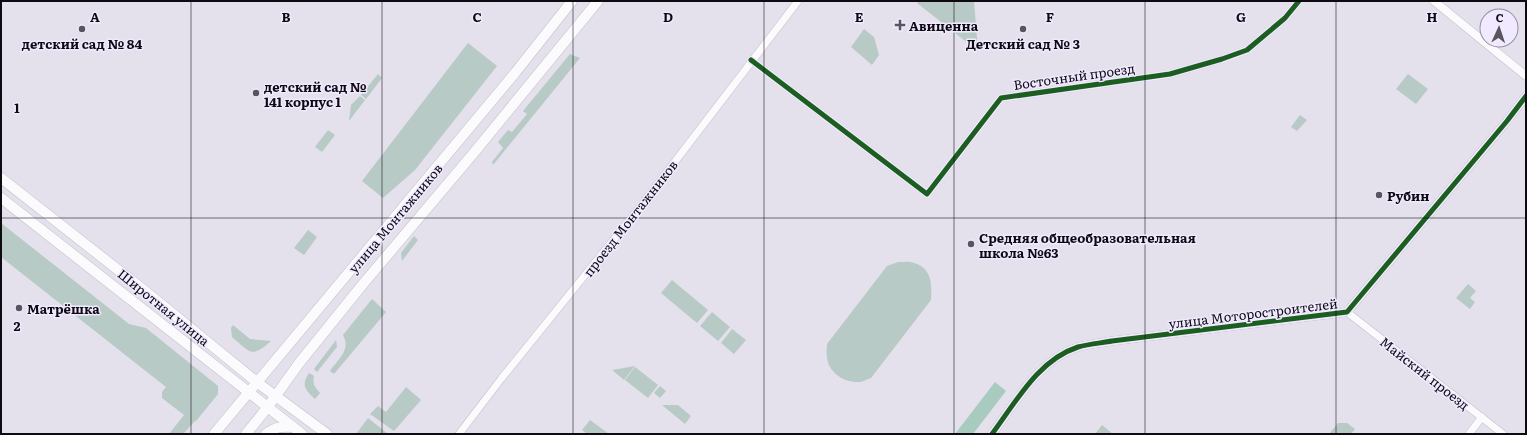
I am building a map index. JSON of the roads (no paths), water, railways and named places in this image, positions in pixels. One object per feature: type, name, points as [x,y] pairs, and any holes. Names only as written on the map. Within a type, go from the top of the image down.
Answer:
[{"type":"main road","name":"улица Монтажников","points":[[214,434],[249,394],[515,73],[572,1]]},
{"type":"main road","name":"улица Монтажников","points":[[246,434],[267,408],[300,362],[363,284],[502,120],[598,1]]},
{"type":"main road","name":"Широтная улица","points":[[1,178],[145,291],[258,383],[327,434]]},
{"type":"main road","name":"Широтная улица","points":[[1,198],[249,394],[302,434]]},
{"type":"main road","points":[[266,434],[273,428],[284,426],[293,427]]},
{"type":"street","name":"проезд Монтажников","points":[[459,434],[501,379],[658,183],[751,60],[798,1]]},
{"type":"street","name":"Восточный проезд","points":[[751,60],[927,194],[1000,98],[1170,74],[1222,59],[1247,50],[1285,18],[1300,1]]},
{"type":"street","points":[[1434,1],[1526,76]]},
{"type":"street","name":"улица Моторостроителей","points":[[992,434],[1034,378],[1046,366],[1055,358],[1079,347],[1112,341],[1347,312],[1507,121],[1526,96]]},
{"type":"street","name":"Майский проезд","points":[[1347,312],[1503,434]]},
{"type":"street","points":[[1469,434],[1482,417]]},
{"type":"place","name":"Авиценна","points":[[900,25]]},
{"type":"place","name":"детский сад № 84","points":[[82,29]]},
{"type":"place","name":"Детский сад № 3","points":[[1023,29]]},
{"type":"place","name":"детский сад № 141 корпус 1","points":[[256,93]]},
{"type":"place","name":"Рубин","points":[[1379,195]]},
{"type":"place","name":"Средняя общеобразовательная школа №63","points":[[971,244]]},
{"type":"place","name":"Матрёшка","points":[[19,308]]}]
